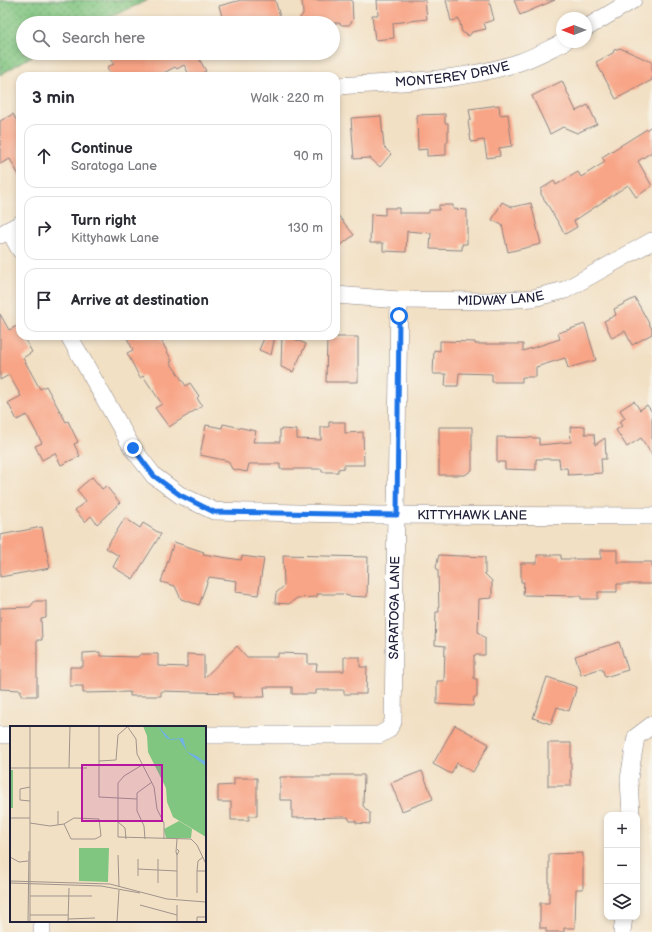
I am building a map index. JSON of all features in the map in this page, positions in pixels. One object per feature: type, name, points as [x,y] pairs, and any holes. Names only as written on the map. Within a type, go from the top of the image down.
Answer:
[{"type":"street","points":[[592,24],[633,0]]},
{"type":"street","name":"MONTEREY DRIVE","points":[[340,86],[417,81],[476,73],[520,62],[556,46]]},
{"type":"street","points":[[10,230],[16,242]]},
{"type":"street","name":"MIDWAY LANE","points":[[340,295],[399,300],[489,301],[533,298],[565,290],[652,241]]},
{"type":"street","name":"SARATOGA LANE","points":[[206,735],[369,736],[379,735],[388,730],[393,722],[399,300]]},
{"type":"street","name":"KITTYHAWK LANE","points":[[71,340],[133,448],[154,476],[180,495],[214,512],[397,515],[652,516]]},
{"type":"street","points":[[631,812],[629,779],[636,737],[652,725]]},
{"type":"street","points":[[622,932],[624,920]]},
{"type":"green space","points":[[0,0],[148,0],[113,16],[16,16],[16,60],[25,60],[0,75]]},
{"type":"building","points":[[241,0],[275,0],[280,16],[222,16],[219,6]]},
{"type":"building","points":[[302,0],[352,0],[353,20],[349,25],[340,24],[340,16],[301,16],[303,14]]},
{"type":"building","points":[[377,0],[425,0],[427,19],[393,23],[394,38],[375,40],[372,15],[378,15]]},
{"type":"building","points":[[446,0],[489,0],[494,20],[484,23],[486,29],[472,32],[469,36],[462,32],[459,19],[451,21]]},
{"type":"building","points":[[514,0],[555,0],[520,15]]},
{"type":"building","points":[[620,48],[652,62],[652,80],[616,99],[596,62],[613,53],[614,50]]},
{"type":"building","points":[[112,60],[200,60],[206,71],[188,72],[184,65],[177,69],[175,67],[166,72],[109,72],[107,67],[114,64]]},
{"type":"building","points":[[562,81],[576,111],[588,105],[597,124],[577,133],[563,127],[550,134],[532,96]]},
{"type":"building","points":[[499,105],[500,115],[508,114],[512,146],[499,148],[500,156],[487,158],[484,140],[471,142],[468,121],[471,120],[469,109]]},
{"type":"building","points":[[13,114],[16,119],[16,170],[10,159],[0,164],[0,121]]},
{"type":"building","points":[[445,114],[445,123],[448,123],[446,155],[427,156],[427,149],[418,150],[417,115]]},
{"type":"building","points":[[381,116],[384,147],[391,154],[380,167],[370,158],[354,159],[351,118]]},
{"type":"building","points":[[652,126],[652,152],[638,161],[652,186],[636,197],[628,185],[574,221],[577,227],[565,234],[541,194],[541,189],[554,181],[556,185],[578,172],[581,177],[605,162],[602,157]]},
{"type":"building","points":[[502,202],[512,207],[531,203],[541,244],[508,252],[502,225],[492,220]]},
{"type":"building","points":[[439,205],[453,205],[453,209],[467,210],[467,244],[462,244],[462,250],[430,249],[431,233],[407,231],[406,252],[383,251],[383,243],[370,243],[371,214],[385,215],[385,208],[399,208],[399,213],[429,213],[429,210],[439,210]]},
{"type":"building","points":[[340,218],[354,235],[340,246]]},
{"type":"building","points":[[635,298],[652,329],[652,334],[632,345],[625,331],[612,338],[604,321],[616,315],[614,309]]},
{"type":"building","points":[[0,314],[9,330],[16,326],[16,340],[25,340],[32,352],[23,358],[40,389],[46,386],[66,422],[68,421],[78,442],[74,444],[80,456],[61,465],[55,453],[42,460],[35,446],[42,443],[27,415],[17,420],[8,403],[21,396],[9,375],[0,380]]},
{"type":"building","points":[[585,324],[596,360],[568,368],[565,358],[536,367],[536,377],[522,377],[522,382],[492,382],[492,374],[459,373],[458,386],[445,386],[446,374],[433,374],[434,350],[440,351],[440,341],[475,342],[475,344],[523,344],[523,351],[560,339],[558,333]]},
{"type":"building","points":[[340,337],[358,337],[358,382],[326,382],[327,340],[340,340]]},
{"type":"building","points":[[128,340],[161,340],[172,361],[170,362],[186,386],[190,383],[199,396],[197,398],[202,406],[169,427],[155,408],[162,404],[143,376],[140,378],[127,353],[133,350]]},
{"type":"building","points":[[263,340],[274,340],[271,355],[259,350]]},
{"type":"building","points":[[282,340],[297,340],[306,344],[293,372],[281,367]]},
{"type":"building","points":[[634,401],[640,410],[647,405],[652,412],[652,455],[641,438],[627,447],[616,430],[622,426],[619,422],[625,418],[620,410]]},
{"type":"building","points":[[329,422],[345,422],[345,433],[363,432],[364,465],[344,465],[344,468],[338,469],[338,472],[322,472],[322,469],[280,469],[280,464],[249,464],[247,472],[232,469],[228,461],[200,455],[206,425],[222,428],[223,424],[256,431],[253,442],[280,442],[280,429],[297,430],[297,439],[321,440],[321,427],[329,427]]},
{"type":"building","points":[[585,426],[585,434],[594,434],[595,445],[605,438],[606,459],[601,459],[602,473],[568,475],[567,468],[560,468],[559,459],[536,459],[536,470],[505,469],[505,462],[497,462],[497,437],[539,438],[539,445],[571,442],[570,427]]},
{"type":"building","points":[[439,427],[472,427],[472,470],[465,475],[439,475]]},
{"type":"building","points":[[92,477],[102,489],[106,486],[120,503],[97,524],[91,516],[85,522],[75,510],[86,501],[77,490]]},
{"type":"building","points":[[125,518],[140,528],[143,523],[161,534],[133,579],[113,567],[119,556],[106,548]]},
{"type":"building","points":[[42,527],[50,568],[0,577],[0,535]]},
{"type":"building","points":[[174,542],[204,552],[203,554],[241,560],[242,556],[264,559],[258,595],[236,592],[237,581],[209,577],[199,605],[181,599],[175,586],[161,582]]},
{"type":"building","points":[[601,550],[617,550],[617,562],[652,562],[652,584],[617,584],[617,592],[598,592],[598,599],[581,599],[581,596],[523,595],[524,582],[521,582],[521,563],[537,563],[537,555],[561,555],[561,559],[601,559]]},
{"type":"building","points":[[283,555],[368,557],[367,597],[348,596],[343,594],[317,594],[317,597],[297,598],[289,604],[275,603],[276,593],[284,586]]},
{"type":"building","points":[[439,555],[485,557],[485,574],[492,581],[492,598],[479,599],[478,632],[485,638],[485,655],[474,655],[474,679],[477,679],[477,697],[474,697],[473,706],[437,704],[437,681],[444,681],[445,646],[435,645],[436,612],[439,612],[438,571],[436,567]]},
{"type":"building","points":[[35,601],[46,601],[46,618],[41,619],[42,640],[37,640],[37,696],[21,696],[21,690],[0,689],[0,608],[30,607]]},
{"type":"building","points":[[619,642],[628,670],[605,677],[602,668],[581,675],[575,656]]},
{"type":"building","points":[[237,646],[247,657],[278,657],[278,653],[308,654],[308,664],[317,664],[316,671],[344,671],[344,657],[360,657],[360,667],[367,667],[366,694],[344,694],[344,690],[316,690],[316,694],[292,694],[292,687],[264,687],[265,697],[233,697],[233,693],[161,691],[161,696],[130,696],[130,692],[83,693],[83,686],[70,686],[70,667],[83,667],[83,653],[100,652],[100,656],[137,657],[141,654],[158,654],[158,666],[187,667],[187,654],[204,655],[204,678]]},
{"type":"building","points":[[547,677],[577,687],[569,711],[557,707],[551,724],[533,718]]},
{"type":"building","points":[[455,725],[489,744],[473,772],[457,763],[451,774],[433,764]]},
{"type":"building","points":[[548,743],[571,743],[571,786],[548,786]]},
{"type":"building","points":[[422,771],[433,799],[402,811],[391,783]]},
{"type":"building","points":[[331,775],[364,775],[363,806],[370,813],[370,824],[356,823],[356,821],[350,821],[348,817],[292,818],[292,800],[280,800],[280,777],[331,777]]},
{"type":"building","points":[[234,778],[257,778],[257,816],[249,816],[249,820],[231,820],[231,802],[218,802],[218,786],[234,785]]},
{"type":"building","points":[[583,853],[583,889],[576,889],[575,928],[564,928],[564,932],[546,932],[546,928],[540,928],[540,903],[549,903],[549,854]]},
{"type":"route","points":[[133,448],[154,476],[180,495],[214,512],[397,515],[399,316]]}]
